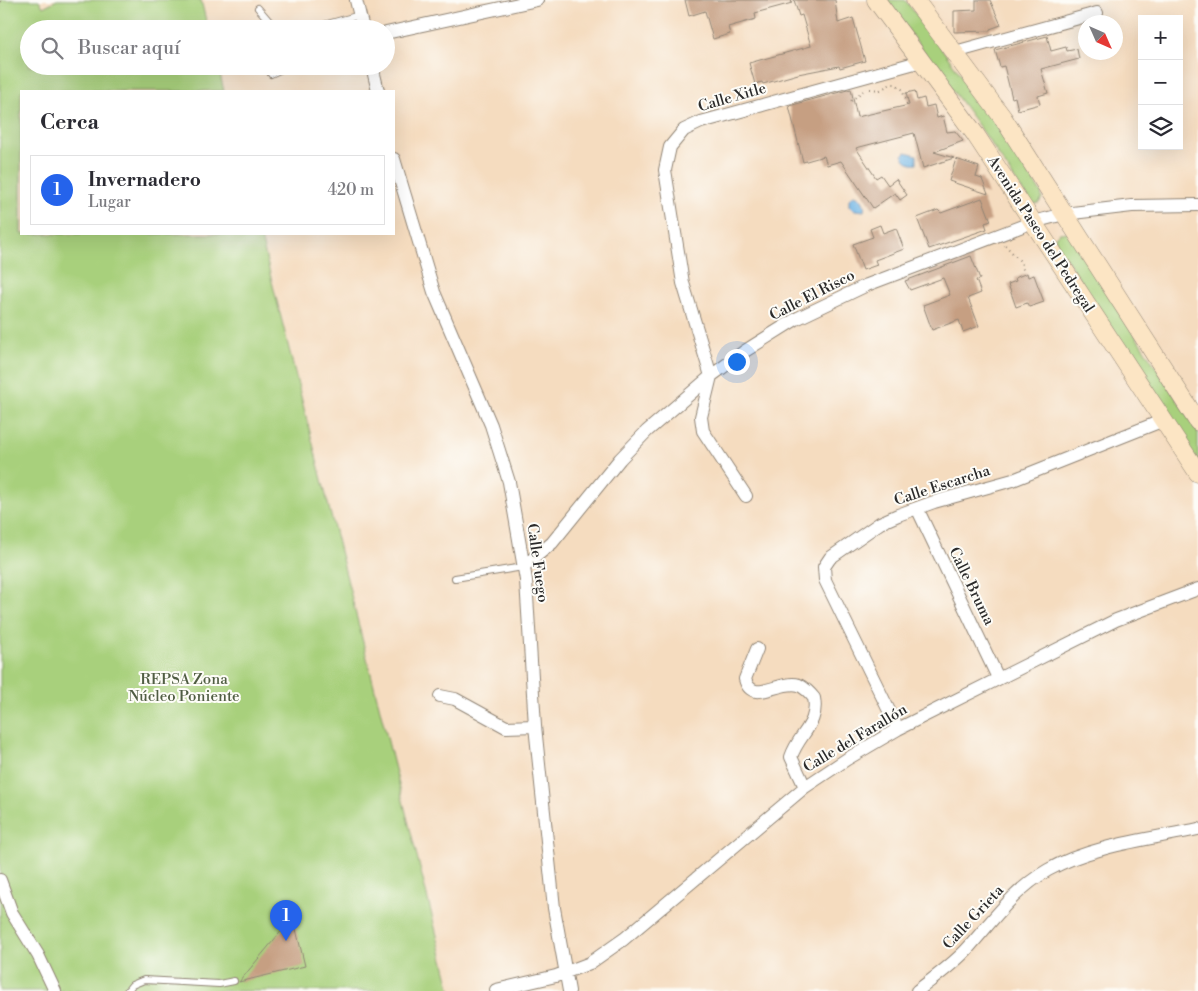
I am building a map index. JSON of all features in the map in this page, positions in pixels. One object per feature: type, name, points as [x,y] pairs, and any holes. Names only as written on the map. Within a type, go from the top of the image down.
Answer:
[{"type":"main road","name":"Avenida Paseo del Pedregal","points":[[876,0],[976,134],[1198,473]]},
{"type":"main road","name":"Avenida Paseo del Pedregal","points":[[916,0],[1004,118],[1198,422]]},
{"type":"street","points":[[356,0],[361,20]]},
{"type":"street","points":[[395,31],[537,0]]},
{"type":"street","points":[[955,52],[1097,13]]},
{"type":"street","name":"Calle Xitle","points":[[711,376],[683,283],[665,170],[670,147],[684,130],[701,122],[922,61]]},
{"type":"street","points":[[374,75],[378,90]]},
{"type":"street","name":"Calle Fuego","points":[[395,162],[434,292],[469,371],[509,482],[526,580],[535,726],[554,908],[569,991]]},
{"type":"street","name":"Calle El Risco","points":[[523,567],[552,543],[603,479],[640,438],[711,376],[745,351],[796,319],[867,285],[1033,222],[1064,214],[1132,206],[1198,205]]},
{"type":"street","points":[[711,376],[700,418],[703,431],[746,496]]},
{"type":"street","name":"Calle Escarcha","points":[[898,728],[825,580],[824,566],[842,548],[880,524],[917,508],[1013,480],[1164,420]]},
{"type":"street","name":"Calle Bruma","points":[[917,508],[998,678]]},
{"type":"street","name":"Calle del Farallón","points":[[496,990],[566,973],[590,963],[624,939],[805,787],[898,728],[1116,620],[1198,589]]},
{"type":"street","points":[[757,649],[745,679],[750,690],[757,693],[789,684],[806,690],[814,698],[816,710],[811,725],[796,743],[791,757],[805,787]]},
{"type":"street","points":[[440,696],[455,699],[506,727],[535,726]]},
{"type":"street","name":"Calle Grieta","points":[[917,991],[969,947],[991,919],[1021,890],[1048,870],[1094,852],[1198,828]]},
{"type":"street","points":[[0,880],[12,913],[38,955],[55,991]]},
{"type":"lane","points":[[258,8],[268,20]]},
{"type":"lane","points":[[342,20],[360,15]]},
{"type":"lane","points":[[456,578],[523,567]]},
{"type":"lane","points":[[127,991],[132,985],[144,980],[219,984],[234,981]]},
{"type":"path","points":[[851,101],[864,90],[882,89],[893,83],[902,89],[908,107]]},
{"type":"path","points":[[1005,245],[1021,262],[1024,273]]},
{"type":"green space","name":"REPSA Zona Núcleo Poniente","points":[[0,0],[39,0],[43,7],[57,0],[201,0],[206,20],[20,20],[20,75],[220,75],[224,90],[20,90],[20,235],[260,235],[451,991],[0,991]]},
{"type":"green space","points":[[886,0],[905,0],[1009,143],[1041,193],[1042,198],[1039,203],[1033,204],[1029,201],[984,133]]},
{"type":"green space","points":[[1068,232],[1198,432],[1198,465],[1057,244],[1055,237],[1060,233]]},
{"type":"water","points":[[906,152],[917,155],[917,163],[906,161],[903,155]]},
{"type":"water","points":[[854,195],[862,201],[864,211],[855,210],[849,206],[849,199]]},
{"type":"building","points":[[685,0],[791,0],[792,3],[755,13],[756,19],[728,27],[730,34],[713,39],[705,11],[689,16]]},
{"type":"building","points":[[794,0],[835,0],[838,23],[853,18],[865,61],[840,68],[839,66],[798,74],[763,84],[762,82],[755,84],[749,63],[811,46],[802,15],[799,16]]},
{"type":"building","points":[[976,0],[990,0],[1001,25],[990,29],[990,31],[954,32],[954,11],[976,10]]},
{"type":"building","points":[[1047,36],[1051,51],[1066,47],[1067,51],[1077,49],[1078,59],[1041,69],[1048,93],[1038,96],[1040,104],[1018,110],[1015,97],[1012,98],[1004,66],[1000,67],[995,50]]},
{"type":"building","points":[[851,89],[857,117],[909,105],[906,93],[915,91],[917,100],[924,98],[926,107],[934,105],[937,118],[943,116],[947,132],[955,131],[963,141],[934,152],[954,158],[923,168],[914,133],[856,148],[876,178],[881,175],[888,185],[896,179],[907,195],[900,200],[895,193],[873,208],[841,161],[827,165],[824,156],[803,162],[789,106]]},
{"type":"building","points":[[956,159],[979,167],[976,177],[982,179],[988,194],[949,181]]},
{"type":"building","points":[[982,198],[991,221],[985,223],[987,229],[929,249],[917,218],[938,210],[941,213]]},
{"type":"building","points":[[880,225],[883,233],[896,228],[904,249],[875,260],[877,265],[863,270],[853,244],[873,237],[870,229]]},
{"type":"building","points":[[971,256],[980,279],[976,280],[981,293],[968,298],[979,326],[963,332],[959,320],[932,330],[923,305],[950,295],[943,278],[910,290],[905,281]]},
{"type":"building","points":[[1027,273],[1028,277],[1034,275],[1044,302],[1029,307],[1027,303],[1016,307],[1008,284],[1016,281],[1015,278]]},
{"type":"building","points":[[293,917],[305,966],[239,982]]},
{"type":"place","name":"Invernadero","points":[[286,941]]}]
